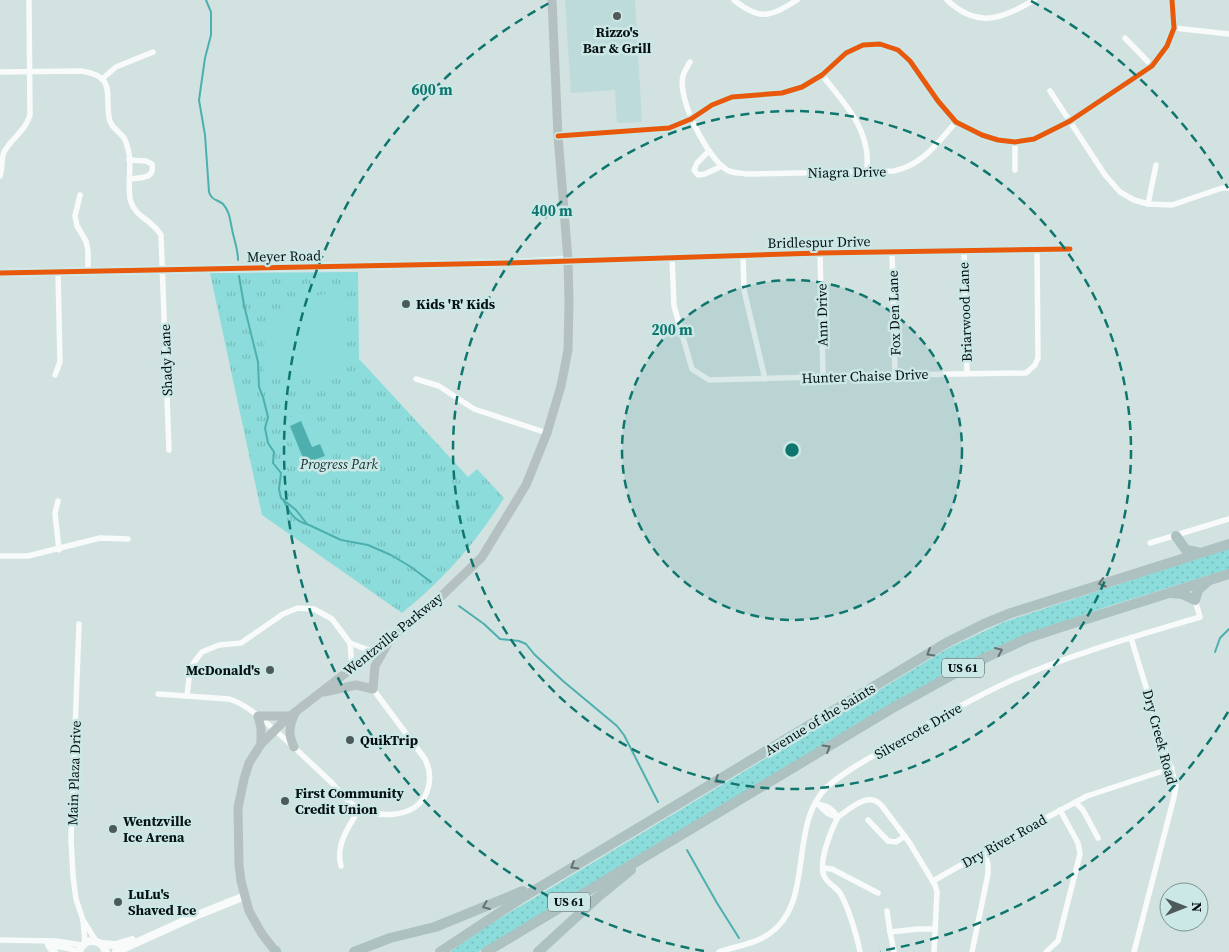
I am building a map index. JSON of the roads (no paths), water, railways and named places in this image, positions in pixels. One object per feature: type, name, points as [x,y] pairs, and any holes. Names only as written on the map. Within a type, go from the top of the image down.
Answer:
[{"type":"highway","points":[[1176,536],[1186,550],[1202,552]]},
{"type":"highway","points":[[1162,565],[1174,552],[1176,536]]},
{"type":"highway","name":"Avenue of the Saints","points":[[440,952],[494,915],[548,882],[946,643],[1011,613],[1229,544]]},
{"type":"highway","name":"Avenue of the Saints","points":[[486,952],[911,698],[972,664],[1000,650],[1050,630],[1229,574]]},
{"type":"highway","points":[[1168,593],[1182,594],[1195,600],[1198,590],[1210,580]]},
{"type":"highway","points":[[538,952],[598,897],[652,852]]},
{"type":"highway","points":[[354,952],[390,938],[435,927],[548,882]]},
{"type":"main road","name":"Wentzville Parkway","points":[[276,952],[262,934],[249,911],[239,866],[238,808],[249,763],[261,744],[293,713],[427,610],[482,557],[526,485],[547,433],[561,386],[568,350],[569,302],[568,260],[558,136],[552,0]]},
{"type":"main road","points":[[320,693],[356,685],[373,689],[375,666],[390,639]]},
{"type":"main road","points":[[261,744],[261,728],[258,716],[293,713],[289,728],[294,748]]},
{"type":"street","points":[[0,176],[3,154],[10,143],[27,125],[30,115],[29,0]]},
{"type":"street","points":[[734,0],[747,10],[762,14],[778,12],[797,0]]},
{"type":"street","points":[[947,0],[960,12],[982,19],[1002,17],[1034,0]]},
{"type":"street","points":[[558,136],[669,128],[690,119],[712,105],[732,97],[782,93],[802,87],[822,75],[846,52],[863,45],[880,44],[898,50],[910,61],[938,101],[956,122],[982,135],[998,140],[1015,142],[1039,138],[1070,121],[1152,66],[1167,46],[1174,28],[1172,0]]},
{"type":"street","points":[[1174,28],[1229,34]]},
{"type":"street","points":[[1125,38],[1152,66]]},
{"type":"street","points":[[0,72],[82,71],[94,73],[102,79],[116,67],[153,52]]},
{"type":"street","points":[[690,62],[682,76],[685,105],[690,119],[710,151],[716,161],[722,166],[705,174],[698,175],[694,170],[697,163],[710,151]]},
{"type":"street","points":[[822,75],[854,116],[862,132],[867,149],[867,171]]},
{"type":"street","name":"Shady Lane","points":[[102,79],[109,90],[109,118],[114,129],[124,138],[129,151],[130,202],[137,214],[157,228],[161,235],[169,450]]},
{"type":"street","points":[[1050,91],[1106,176],[1120,192],[1134,200],[1148,204],[1172,205],[1222,188],[1229,188]]},
{"type":"street","name":"Niagra Drive","points":[[722,166],[728,171],[746,174],[867,171],[906,168],[921,160],[956,122]]},
{"type":"street","points":[[1015,142],[1015,170]]},
{"type":"street","points":[[129,160],[146,161],[152,164],[153,170],[152,174],[148,177],[130,179]]},
{"type":"street","points":[[1148,204],[1156,165]]},
{"type":"street","points":[[80,195],[75,216],[77,226],[86,241],[88,271]]},
{"type":"street","name":"Hunter Chaise Drive","points":[[672,257],[674,306],[692,369],[709,380],[765,379],[1026,373],[1035,365],[1038,358],[1037,249]]},
{"type":"street","name":"Bridlespur Drive","points":[[568,260],[1070,249]]},
{"type":"street","name":"Briarwood Lane","points":[[964,250],[967,373]]},
{"type":"street","name":"Fox Den Lane","points":[[892,252],[895,375]]},
{"type":"street","name":"Ann Drive","points":[[820,253],[823,377]]},
{"type":"street","points":[[743,255],[744,290],[765,379]]},
{"type":"street","name":"Meyer Road","points":[[0,273],[509,263],[568,260]]},
{"type":"street","points":[[54,374],[60,362],[58,272]]},
{"type":"street","points":[[416,379],[439,386],[474,409],[547,433]]},
{"type":"street","points":[[58,501],[55,513],[59,550]]},
{"type":"street","points":[[1150,543],[1229,519]]},
{"type":"street","points":[[0,556],[28,556],[59,550],[100,538],[128,539]]},
{"type":"street","name":"Silvercote Drive","points":[[719,952],[758,940],[777,928],[784,919],[791,908],[808,818],[828,787],[838,778],[924,726],[984,694],[1045,667],[1200,617],[1195,600]]},
{"type":"street","points":[[187,696],[190,669],[202,652],[219,645],[242,643],[290,610],[305,608],[321,611],[332,619],[350,643],[352,668]]},
{"type":"street","name":"Main Plaza Drive","points":[[79,624],[71,839],[75,893],[83,920],[101,946]]},
{"type":"street","name":"Dry Creek Road","points":[[1131,638],[1176,785],[1134,952]]},
{"type":"street","points":[[350,643],[374,652]]},
{"type":"street","points":[[158,694],[229,699],[239,702],[294,748],[350,802],[360,808],[388,815],[400,814],[419,804],[425,796],[429,785],[429,767],[373,689]]},
{"type":"street","name":"Dry River Road","points":[[933,881],[1075,802],[1098,792],[1172,768]]},
{"type":"street","points":[[860,952],[843,899],[836,887],[824,877],[823,868],[831,830],[838,817],[861,802],[873,800],[879,802],[933,881],[937,892],[934,952]]},
{"type":"street","points":[[1075,802],[1083,810],[1098,838]]},
{"type":"street","points":[[817,803],[822,810],[838,817]]},
{"type":"street","points":[[341,866],[339,859],[340,846],[349,825],[360,808]]},
{"type":"street","points":[[1046,952],[1058,941],[1080,854],[1078,844],[1060,810]]},
{"type":"street","points":[[868,820],[888,841],[896,842],[904,836]]},
{"type":"street","points":[[972,952],[988,874],[988,864],[984,852]]},
{"type":"street","points":[[823,868],[832,869],[878,893]]},
{"type":"street","points":[[39,941],[66,948],[82,948],[89,941],[101,946],[116,945],[176,924],[245,896]]},
{"type":"street","points":[[887,912],[894,950]]},
{"type":"street","name":"Main Plaza Drive","points":[[82,948],[83,920]]},
{"type":"street","points":[[116,952],[176,924]]},
{"type":"street","points":[[890,932],[935,929]]},
{"type":"street","points":[[0,940],[56,940],[82,948]]},
{"type":"street","points":[[49,945],[54,952]]},
{"type":"waterway","points":[[206,0],[211,12],[211,35],[205,58],[199,100],[205,135],[209,192],[213,198],[223,204],[228,213],[237,248],[238,260]]},
{"type":"waterway","points":[[239,276],[258,362],[259,387],[268,417],[265,428],[268,443],[274,452],[273,463],[281,473],[279,489],[281,498],[296,510],[307,524],[341,540],[368,545],[391,555],[431,582]]},
{"type":"waterway","points":[[283,499],[294,517],[306,524]]},
{"type":"waterway","points":[[459,606],[484,624],[500,639],[519,641],[526,644],[563,681],[617,726],[624,735],[658,802]]},
{"type":"waterway","points":[[1215,652],[1220,638],[1229,629]]},
{"type":"waterway","points":[[687,850],[739,938]]},
{"type":"place","name":"Rizzo's Bar & Grill","points":[[617,16]]},
{"type":"place","name":"Kids 'R' Kids","points":[[406,304]]},
{"type":"place","name":"McDonald's","points":[[270,670]]},
{"type":"place","name":"QuikTrip","points":[[350,740]]},
{"type":"place","name":"First Community Credit Union","points":[[285,801]]},
{"type":"place","name":"Wentzville Ice Arena","points":[[113,829]]},
{"type":"place","name":"LuLu's Shaved Ice","points":[[118,902]]},
{"type":"park label","name":"Progress Park","points":[[339,464]]}]
